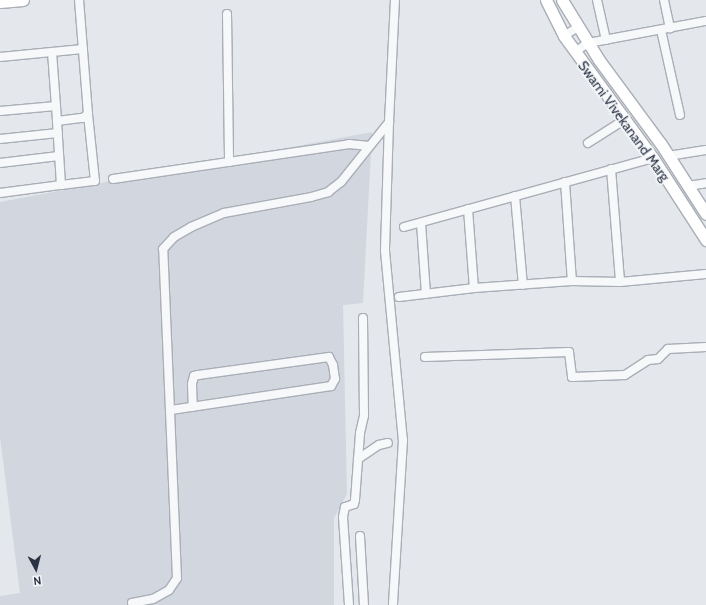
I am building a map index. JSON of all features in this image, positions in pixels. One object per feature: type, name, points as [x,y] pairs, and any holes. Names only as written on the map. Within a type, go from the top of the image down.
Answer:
[{"type":"main road","points":[[0,2],[16,0]]},
{"type":"main road","name":"Swami Vivekanand Marg","points":[[546,0],[564,36],[653,158],[706,240]]},
{"type":"main road","name":"Swami Vivekanand Marg","points":[[562,0],[588,43],[668,156],[706,214]]},
{"type":"street","points":[[0,193],[95,181],[79,0]]},
{"type":"street","points":[[393,605],[403,440],[385,251],[388,122],[395,0]]},
{"type":"street","points":[[597,0],[606,40]]},
{"type":"street","points":[[664,0],[670,28]]},
{"type":"street","points":[[227,14],[229,162]]},
{"type":"street","points":[[576,52],[588,43],[706,21]]},
{"type":"street","points":[[564,36],[578,27]]},
{"type":"street","points":[[661,30],[680,115]]},
{"type":"street","points":[[0,57],[83,49]]},
{"type":"street","points":[[52,52],[61,185]]},
{"type":"street","points":[[0,111],[56,106]]},
{"type":"street","points":[[57,122],[84,118],[88,114]]},
{"type":"street","points":[[588,143],[624,120]]},
{"type":"street","points":[[132,603],[153,599],[168,590],[177,578],[163,249],[174,237],[191,226],[224,213],[328,192],[341,182],[388,122]]},
{"type":"street","points":[[0,139],[58,134]]},
{"type":"street","points":[[113,179],[350,144],[369,146]]},
{"type":"street","points":[[668,156],[706,150]]},
{"type":"street","points":[[0,163],[59,156]]},
{"type":"street","points":[[404,227],[653,158]]},
{"type":"street","points":[[611,169],[620,282]]},
{"type":"street","points":[[565,182],[572,281]]},
{"type":"street","points":[[688,186],[706,183]]},
{"type":"street","points":[[515,196],[523,285]]},
{"type":"street","points":[[468,209],[474,288]]},
{"type":"street","points":[[421,223],[426,294]]},
{"type":"street","points":[[399,297],[474,288],[572,281],[620,282],[706,274]]},
{"type":"street","points":[[349,605],[343,517],[345,507],[354,504],[355,500],[365,397],[363,318]]},
{"type":"street","points":[[425,358],[569,352],[572,377],[625,375],[648,360],[658,359],[668,349],[706,347]]},
{"type":"street","points":[[171,410],[193,407],[331,386],[335,379],[333,365],[329,356],[194,376],[192,384],[193,407]]},
{"type":"street","points":[[358,459],[367,455],[379,445],[388,443]]},
{"type":"street","points":[[360,536],[364,605]]},
{"type":"shaded area","points":[[372,132],[363,303],[343,305],[347,494],[334,518],[334,605],[0,605],[0,596],[20,593],[0,437],[0,202]]}]
